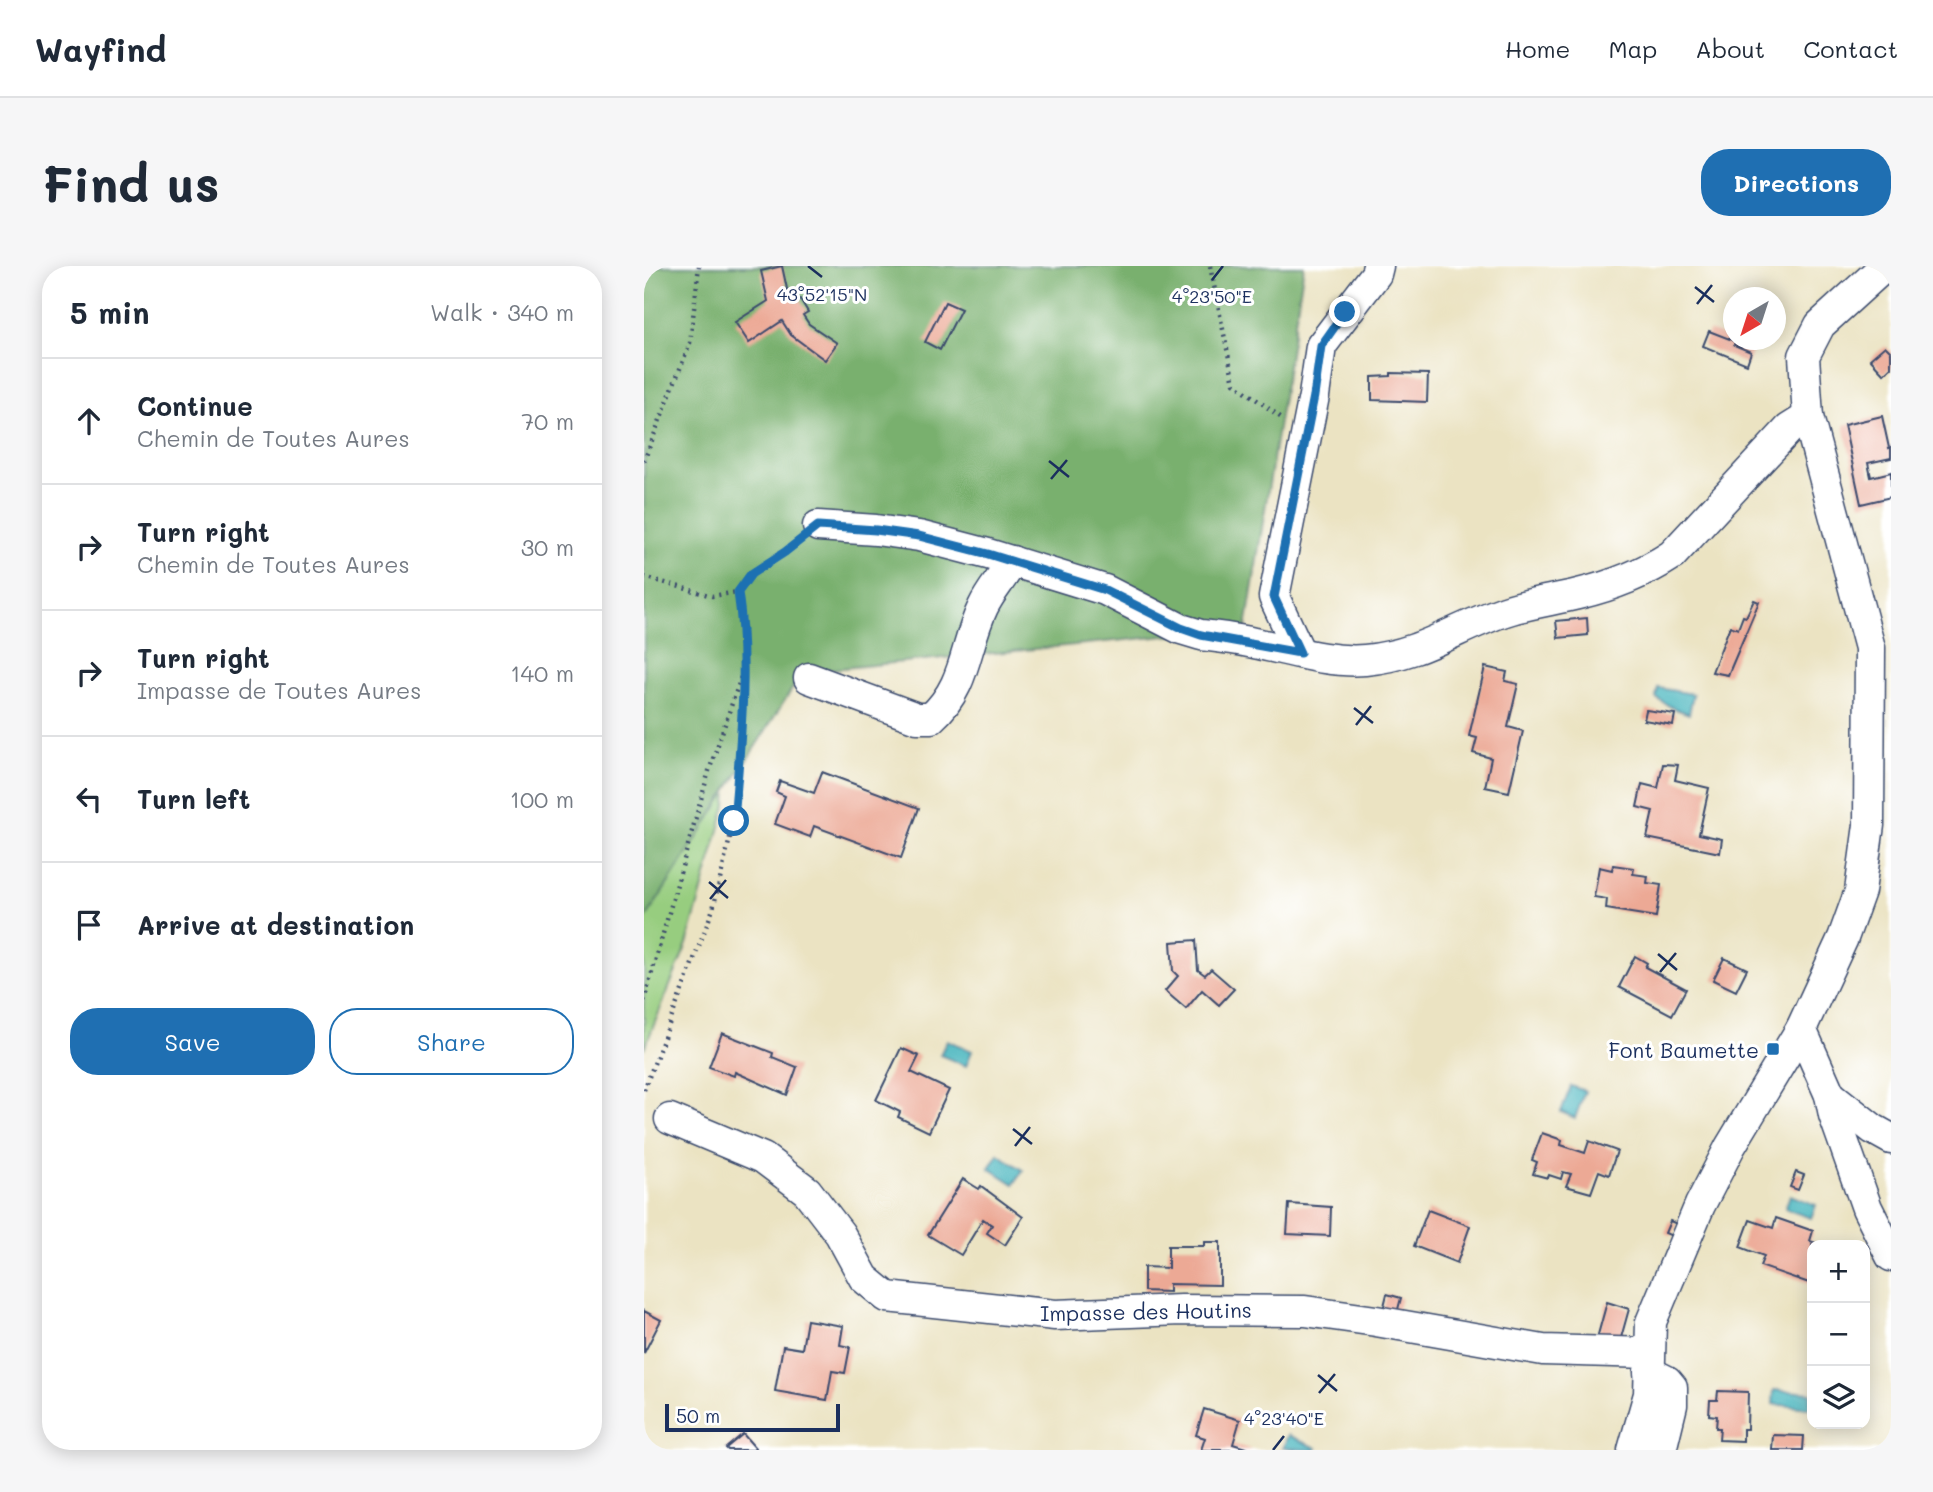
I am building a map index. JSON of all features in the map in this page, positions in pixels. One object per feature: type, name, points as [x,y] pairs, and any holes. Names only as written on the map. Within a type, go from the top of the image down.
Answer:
[{"type":"street","points":[[1300,653],[1274,597],[1321,346],[1376,274],[1378,266]]},
{"type":"street","points":[[1633,1450],[1649,1394],[1651,1322],[1700,1205],[1730,1147],[1801,1029],[1843,938],[1880,828],[1870,648],[1808,417],[1804,356],[1820,325],[1885,266]]},
{"type":"street","points":[[818,526],[919,536],[1105,590],[1181,628],[1201,635],[1300,653],[1362,660],[1411,652],[1440,641],[1479,620],[1510,609],[1579,594],[1634,576],[1671,555],[1789,429],[1808,417]]},
{"type":"street","points":[[810,678],[917,718],[931,718],[942,709],[957,686],[982,609],[1012,561]]},
{"type":"street","points":[[1801,1029],[1830,1095],[1834,1115],[1867,1208],[1891,1256]]},
{"type":"street","points":[[1830,1095],[1872,1129],[1891,1139]]},
{"type":"street","name":"Impasse des Houtins","points":[[670,1119],[764,1158],[807,1191],[840,1234],[864,1278],[887,1297],[1055,1315],[1181,1310],[1305,1311],[1543,1350],[1649,1363]]},
{"type":"street","points":[[1649,1363],[1672,1387],[1672,1405],[1661,1450]]},
{"type":"path","points":[[644,461],[690,343],[699,266]]},
{"type":"path","points":[[1210,266],[1234,383],[1306,436]]},
{"type":"path","points":[[644,1090],[713,909],[732,833],[742,721],[744,629],[738,592],[751,574],[818,526]]},
{"type":"path","points":[[644,577],[712,596],[738,592]]},
{"type":"path","points":[[644,1001],[709,771],[743,673]]},
{"type":"green space","points":[[644,266],[1304,266],[1246,628],[803,672],[644,921]]},
{"type":"green space","points":[[644,589],[734,647],[726,805],[687,944],[644,1049]]},
{"type":"water","points":[[1658,688],[1693,694],[1689,714],[1656,698]]},
{"type":"water","points":[[947,1040],[972,1051],[966,1066],[940,1055]]},
{"type":"water","points":[[1571,1086],[1585,1091],[1575,1118],[1561,1112]]},
{"type":"water","points":[[998,1154],[1023,1170],[1014,1184],[989,1168]]},
{"type":"water","points":[[1790,1195],[1816,1205],[1811,1218],[1785,1209]]},
{"type":"water","points":[[1774,1390],[1807,1393],[1807,1408],[1773,1404]]},
{"type":"water","points":[[1288,1435],[1317,1448],[1283,1448]]},
{"type":"building","points":[[782,266],[787,289],[795,302],[800,299],[808,312],[803,315],[809,324],[837,343],[825,360],[791,335],[782,321],[749,343],[735,322],[768,301],[761,271]]},
{"type":"building","points":[[945,302],[961,309],[940,350],[925,342]]},
{"type":"building","points":[[1709,331],[1723,336],[1723,350],[1751,352],[1747,364],[1703,346]]},
{"type":"building","points":[[1885,346],[1891,352],[1891,367],[1884,374],[1870,359]]},
{"type":"building","points":[[1391,373],[1428,374],[1427,402],[1372,400],[1372,377],[1391,376]]},
{"type":"building","points":[[1882,416],[1889,448],[1891,447],[1891,458],[1868,463],[1871,477],[1891,472],[1891,497],[1861,504],[1844,425]]},
{"type":"building","points":[[1754,600],[1759,602],[1728,675],[1712,672],[1730,626],[1738,629]]},
{"type":"building","points":[[1587,618],[1588,635],[1558,638],[1556,621]]},
{"type":"building","points":[[1485,667],[1507,672],[1505,681],[1518,684],[1508,727],[1523,731],[1509,792],[1485,787],[1491,758],[1473,753],[1477,738],[1469,736]]},
{"type":"building","points":[[1646,710],[1675,714],[1673,725],[1644,720]]},
{"type":"building","points":[[1663,764],[1678,765],[1675,780],[1709,788],[1699,834],[1722,839],[1720,853],[1647,838],[1653,811],[1637,807],[1642,784],[1658,788]]},
{"type":"building","points":[[822,772],[919,808],[901,858],[814,826],[810,837],[775,824],[785,796],[776,792],[780,781],[814,793]]},
{"type":"building","points":[[1613,865],[1634,868],[1633,874],[1648,876],[1647,883],[1661,885],[1656,917],[1606,909],[1607,899],[1594,897],[1599,867],[1612,870]]},
{"type":"building","points":[[1196,940],[1198,970],[1205,975],[1211,969],[1234,989],[1219,1005],[1202,990],[1186,1009],[1165,991],[1178,976],[1173,971],[1171,942]]},
{"type":"building","points":[[1635,956],[1647,963],[1645,967],[1686,989],[1672,1015],[1619,987]]},
{"type":"building","points":[[1724,958],[1747,969],[1736,991],[1713,980]]},
{"type":"building","points":[[722,1033],[773,1053],[772,1057],[797,1067],[787,1095],[735,1072],[734,1076],[709,1067]]},
{"type":"building","points":[[901,1048],[919,1056],[911,1072],[949,1090],[929,1132],[898,1117],[900,1112],[876,1100]]},
{"type":"building","points":[[1542,1133],[1562,1140],[1561,1145],[1585,1153],[1589,1141],[1617,1151],[1609,1175],[1599,1171],[1591,1193],[1566,1186],[1571,1174],[1563,1172],[1561,1179],[1533,1174],[1537,1162],[1532,1160]]},
{"type":"building","points":[[1796,1172],[1804,1175],[1798,1190],[1790,1187]]},
{"type":"building","points":[[963,1179],[979,1189],[981,1186],[1023,1217],[1005,1245],[987,1233],[992,1225],[983,1219],[961,1255],[928,1235]]},
{"type":"building","points":[[1289,1204],[1331,1207],[1330,1236],[1287,1234]]},
{"type":"building","points":[[1428,1210],[1470,1226],[1457,1263],[1414,1246]]},
{"type":"building","points":[[1776,1218],[1813,1231],[1810,1240],[1807,1240],[1807,1282],[1760,1266],[1764,1256],[1740,1247],[1750,1220],[1773,1228]]},
{"type":"building","points":[[1670,1221],[1677,1224],[1672,1236],[1665,1233]]},
{"type":"building","points":[[1204,1242],[1220,1242],[1220,1285],[1169,1284],[1169,1292],[1144,1291],[1144,1267],[1168,1268],[1168,1246],[1204,1246]]},
{"type":"building","points":[[1387,1294],[1401,1298],[1397,1313],[1383,1310]]},
{"type":"building","points":[[1607,1302],[1629,1309],[1619,1345],[1596,1342]]},
{"type":"building","points":[[644,1311],[661,1320],[644,1353]]},
{"type":"building","points":[[807,1320],[843,1326],[840,1345],[850,1347],[845,1373],[832,1371],[827,1400],[775,1391],[783,1346],[802,1349]]},
{"type":"building","points":[[1718,1391],[1748,1392],[1747,1429],[1743,1429],[1743,1441],[1719,1440],[1717,1416],[1709,1415],[1710,1400],[1717,1400]]},
{"type":"building","points":[[1204,1409],[1240,1420],[1233,1444],[1252,1450],[1201,1450],[1205,1438],[1196,1435]]},
{"type":"building","points":[[743,1434],[757,1450],[726,1448]]},
{"type":"building","points":[[1773,1435],[1804,1436],[1803,1450],[1772,1450]]},
{"type":"place","name":"Font Baumette","points":[[1773,1049]]},
{"type":"route","points":[[734,821],[742,721],[744,629],[738,592],[751,574],[818,526],[919,536],[988,554],[1105,590],[1181,628],[1201,635],[1300,653],[1274,597],[1314,396],[1321,346],[1345,312]]}]
